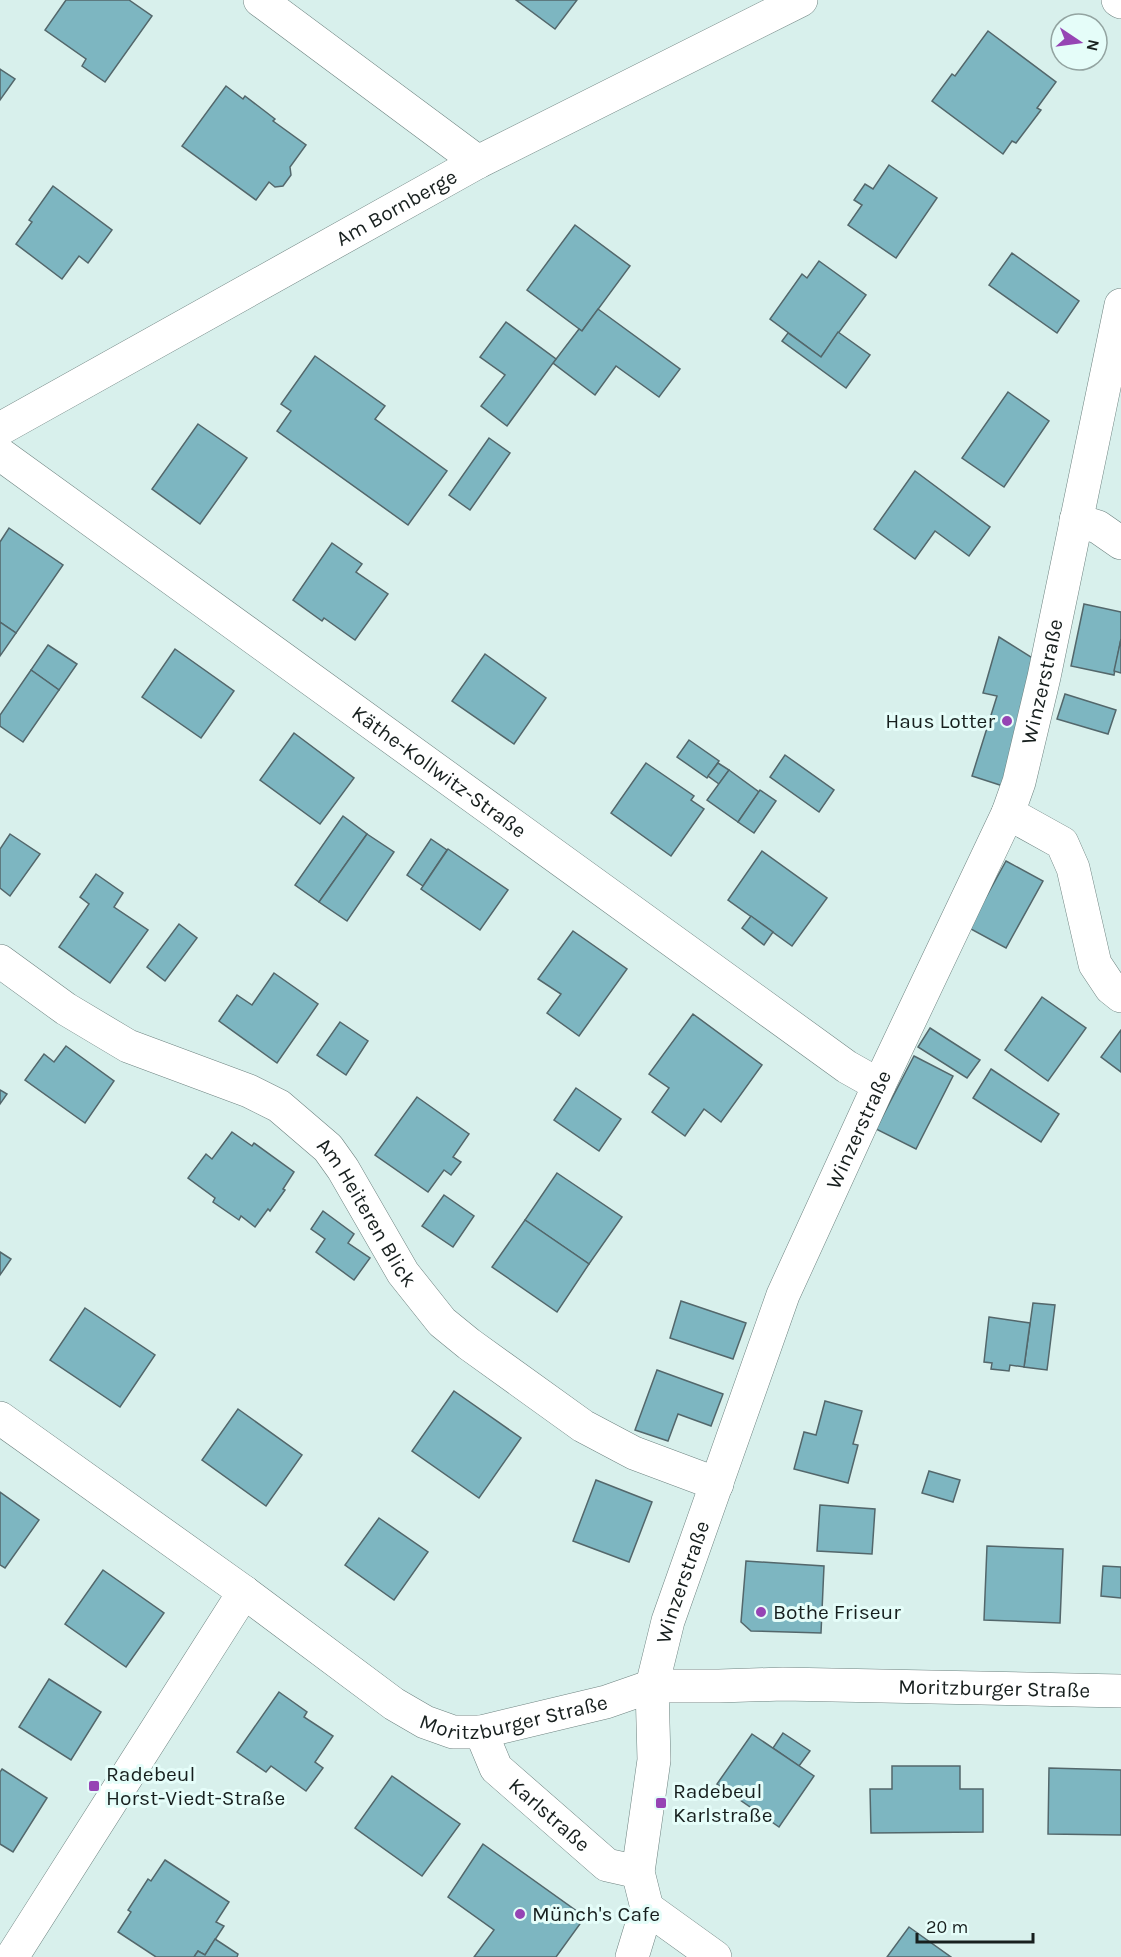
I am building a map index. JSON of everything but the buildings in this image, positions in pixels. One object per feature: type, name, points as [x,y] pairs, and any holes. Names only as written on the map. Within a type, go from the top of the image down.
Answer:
[{"type":"street","points":[[260,0],[477,162]]},
{"type":"street","name":"Am Bornberge","points":[[0,429],[477,162],[801,0]]},
{"type":"street","name":"Winzerstraße","points":[[647,1908],[638,1872],[654,1760],[652,1686],[668,1621],[783,1295],[879,1085],[1008,813],[1020,782],[1121,305]]},
{"type":"street","name":"Käthe-Kollwitz-Straße","points":[[0,454],[847,1067],[879,1085]]},
{"type":"street","points":[[1076,520],[1098,527],[1121,543]]},
{"type":"street","points":[[1008,813],[1062,843],[1073,868],[1095,964],[1111,988],[1121,996]]},
{"type":"street","name":"Am Heiteren Blick","points":[[0,961],[66,1009],[128,1046],[249,1091],[279,1106],[328,1148],[403,1273],[442,1322],[583,1426],[634,1453],[717,1484]]},
{"type":"street","name":"Moritzburger Straße","points":[[0,1418],[244,1592],[394,1704],[425,1722],[453,1732],[481,1732],[606,1702],[652,1686],[814,1684],[1121,1691]]},
{"type":"street","points":[[12,1957],[244,1592]]},
{"type":"street","name":"Karlstraße","points":[[481,1732],[496,1768],[607,1865],[638,1872]]},
{"type":"street","points":[[632,1957],[647,1908],[715,1957]]},
{"type":"place","name":"Haus Lotter","points":[[1007,721]]},
{"type":"place","name":"Bothe Friseur","points":[[761,1612]]},
{"type":"place","name":"Radebeul Horst-Viedt-Straße","points":[[94,1786]]},
{"type":"place","name":"Radebeul Karlstraße","points":[[661,1803]]},
{"type":"place","name":"Münch's Cafe","points":[[520,1914]]}]
